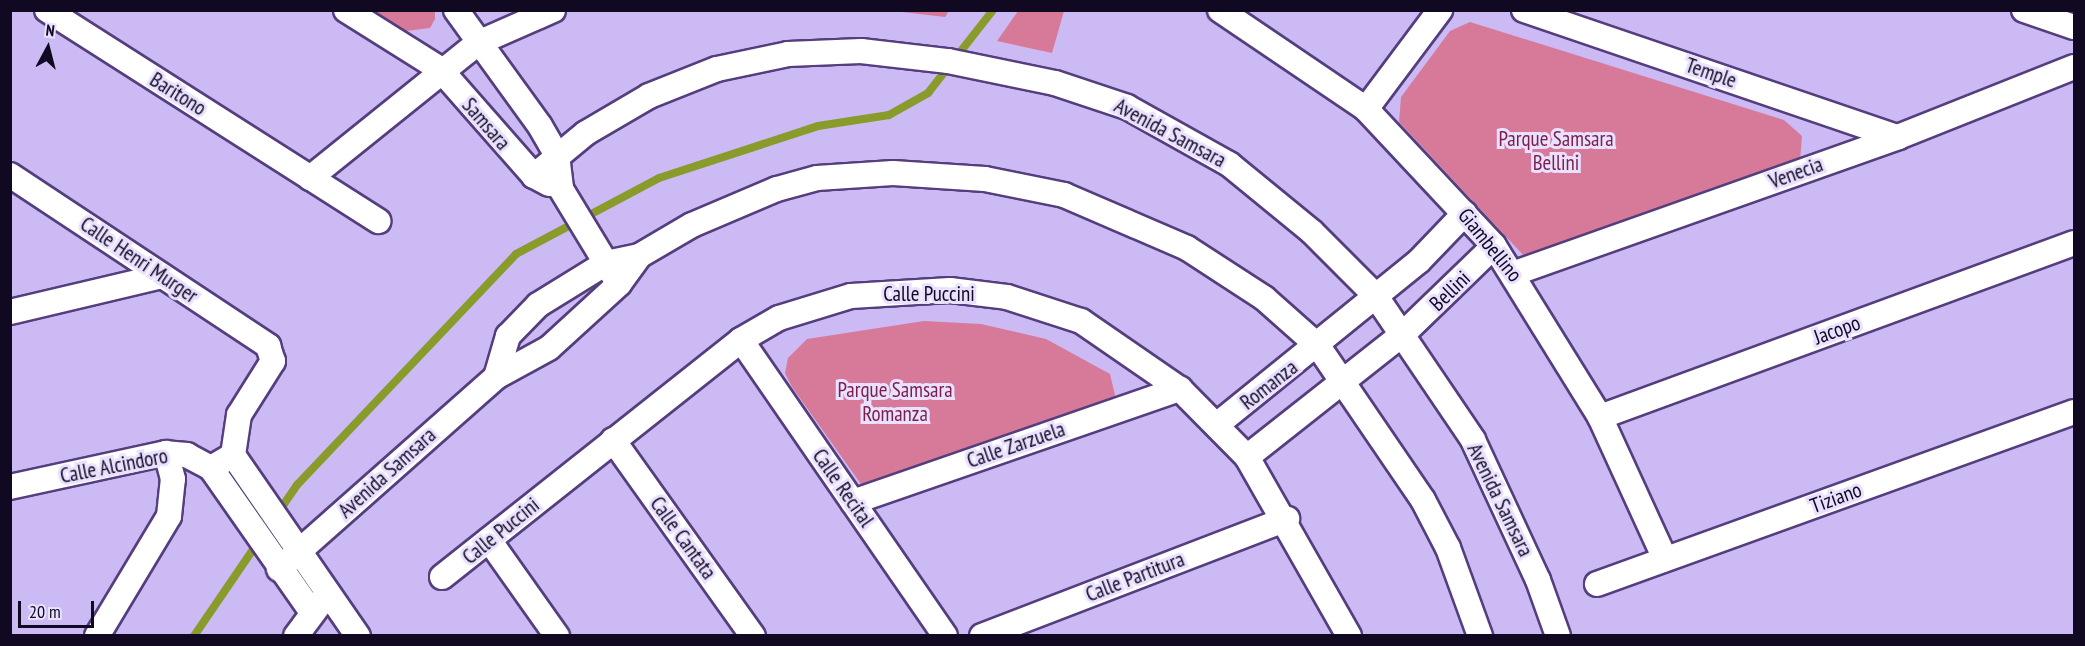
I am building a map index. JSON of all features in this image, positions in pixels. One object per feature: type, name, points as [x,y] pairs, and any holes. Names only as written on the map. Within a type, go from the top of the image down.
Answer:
[{"type":"street","name":"Baritono","points":[[47,10],[378,221]]},
{"type":"street","name":"Samsara","points":[[346,10],[440,69],[534,176]]},
{"type":"street","name":"Samsara","points":[[456,10],[557,155]]},
{"type":"street","points":[[310,178],[440,69],[478,43],[553,10]]},
{"type":"street","points":[[1366,109],[1440,10]]},
{"type":"street","name":"Temple","points":[[1524,10],[1898,137]]},
{"type":"street","points":[[2024,10],[2074,27]]},
{"type":"street","name":"Giambellino","points":[[1232,13],[1366,109],[1494,246],[1515,273],[1600,417],[1665,559]]},
{"type":"street","name":"Avenida Samsara","points":[[534,176],[557,155],[649,96],[752,60],[861,51],[948,61],[1093,94],[1179,134],[1271,197],[1375,295],[1404,333],[1473,440],[1539,580],[1558,636]]},
{"type":"street","name":"Venecia","points":[[1515,273],[1898,137],[2074,67]]},
{"type":"street","points":[[557,155],[561,189],[619,284]]},
{"type":"street","name":"Avenida Samsara","points":[[496,377],[499,356],[521,319],[606,262],[639,256],[733,205],[817,178],[893,173],[985,179],[1064,195],[1160,234],[1264,298],[1318,346],[1344,379],[1443,538],[1480,636]]},
{"type":"street","name":"Calle Henri Murger","points":[[10,175],[268,346],[272,368],[239,416],[233,455]]},
{"type":"street","points":[[534,176],[561,189]]},
{"type":"street","name":"Bellini","points":[[1318,346],[1375,295],[1419,261],[1465,213]]},
{"type":"street","name":"Jacopo","points":[[1600,417],[2074,243]]},
{"type":"street","name":"Bellini","points":[[1344,379],[1404,333],[1494,246]]},
{"type":"street","name":"Avenida Samsara","points":[[279,569],[496,377],[549,348],[619,284],[639,256]]},
{"type":"street","points":[[10,312],[162,276]]},
{"type":"street","name":"Calle Puccini","points":[[442,577],[741,340],[811,306],[905,289],[950,290],[1007,297],[1081,321],[1180,389],[1219,423],[1247,457],[1287,519],[1349,636]]},
{"type":"street","name":"Calle Recital","points":[[741,340],[945,636]]},
{"type":"street","name":"Romanza","points":[[1219,423],[1318,346]]},
{"type":"street","name":"Romanza","points":[[1247,457],[1344,379]]},
{"type":"street","name":"Calle Zarzuela","points":[[853,502],[1180,389]]},
{"type":"street","name":"Tiziano","points":[[1597,584],[2074,412]]},
{"type":"street","name":"Calle Cantata","points":[[613,441],[753,636]]},
{"type":"street","points":[[97,636],[169,516],[173,479],[166,453]]},
{"type":"street","name":"Calle Alcindoro","points":[[10,487],[166,453],[187,455],[211,468]]},
{"type":"street","points":[[320,604],[300,551],[233,455],[211,468],[235,507],[279,569],[320,604],[358,636]]},
{"type":"street","name":"Calle Partitura","points":[[982,636],[1287,519]]},
{"type":"street","points":[[489,540],[557,636]]},
{"type":"street","points":[[296,636],[320,604]]},
{"type":"green space","points":[[374,11],[435,11],[435,19],[430,28],[406,31]]},
{"type":"green space","points":[[893,11],[949,11],[945,17]]},
{"type":"green space","points":[[1018,11],[1064,11],[1052,53],[997,41]]},
{"type":"green space","name":"Parque Samsara Bellini","points":[[1470,22],[1784,120],[1802,136],[1800,161],[1525,257],[1399,122],[1401,97],[1450,31]]},
{"type":"green space","name":"Parque Samsara Romanza","points":[[924,321],[981,324],[1046,339],[1110,374],[1115,395],[1109,405],[863,487],[792,387],[785,373],[788,358],[807,339]]},
{"type":"waterway","points":[[194,636],[297,485],[516,254],[659,178],[818,126],[889,115],[928,93],[993,10]]}]
